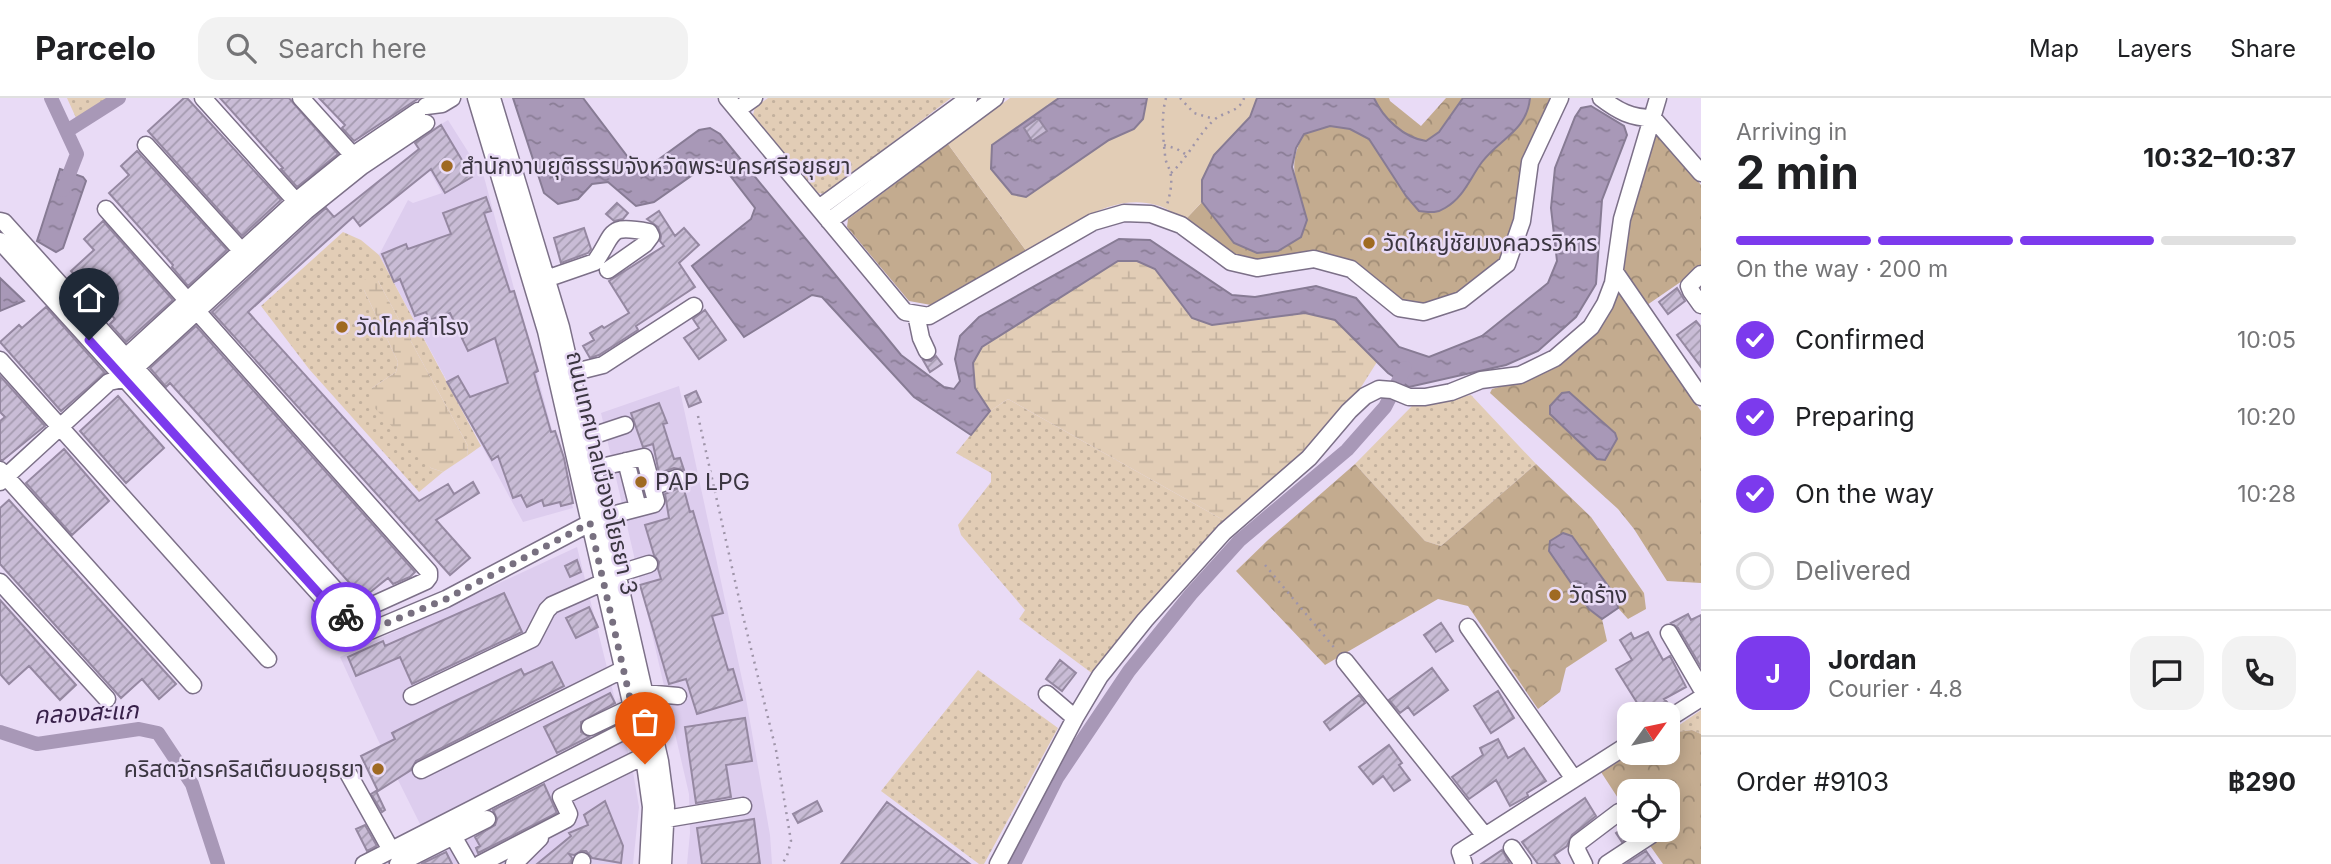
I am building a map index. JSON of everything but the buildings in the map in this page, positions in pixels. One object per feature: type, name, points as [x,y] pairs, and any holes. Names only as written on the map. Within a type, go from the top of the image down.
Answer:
[{"type":"street","points":[[203,98],[301,206]]},
{"type":"street","points":[[301,98],[358,160]]},
{"type":"street","name":"ถนนเทศบาลเมืองอโยธยา 3","points":[[476,98],[546,331],[644,693],[660,761],[666,806],[663,864]]},
{"type":"street","name":"ถนนเทศบาลเมืองอโยธยา 3","points":[[492,98],[547,279],[571,373],[593,469],[596,514]]},
{"type":"street","points":[[754,98],[732,104],[905,312],[929,316],[1093,222],[1124,213],[1151,214],[1181,225],[1231,262],[1257,268],[1314,259],[1351,269],[1399,308],[1424,312],[1461,300],[1507,264],[1522,221],[1530,162],[1560,98]]},
{"type":"street","points":[[824,215],[969,98]]},
{"type":"street","points":[[824,215],[995,98]]},
{"type":"street","points":[[1601,98],[1620,113],[1653,118],[1701,173]]},
{"type":"street","points":[[998,864],[1100,676],[1145,620],[1224,532],[1309,458],[1365,396],[1380,389],[1392,390],[1409,397],[1438,394],[1481,380],[1520,376],[1555,358],[1591,327],[1605,304],[1613,283],[1622,219],[1658,98]]},
{"type":"street","points":[[193,685],[2,476],[60,427],[301,206],[358,160],[433,110]]},
{"type":"street","points":[[146,145],[246,256]]},
{"type":"street","points":[[106,209],[429,572],[426,581],[353,614]]},
{"type":"street","points":[[0,221],[4,222],[9,243],[94,335],[121,371],[172,421],[279,540],[353,614],[365,632],[446,599],[596,514],[655,503],[644,457],[593,469]]},
{"type":"street","points":[[547,279],[595,262],[611,234],[618,229],[631,230],[635,251],[608,270]]},
{"type":"street","points":[[1615,272],[1701,397]]},
{"type":"street","points":[[1701,274],[1689,286],[1701,304]]},
{"type":"street","points":[[571,373],[603,365],[694,306]]},
{"type":"street","points":[[916,314],[927,351]]},
{"type":"street","points":[[0,360],[268,659]]},
{"type":"street","points":[[586,438],[625,425]]},
{"type":"street","points":[[625,461],[638,508]]},
{"type":"street","points":[[653,486],[677,478]]},
{"type":"street","points":[[412,696],[532,639],[552,605],[649,564]]},
{"type":"street","name":"ถนนเทศบาลเมืองอโยธยา 3","points":[[611,578],[624,669],[644,756],[651,807],[648,864]]},
{"type":"street","points":[[0,582],[107,699]]},
{"type":"street","points":[[1468,627],[1574,779]]},
{"type":"street","points":[[1669,633],[1701,688]]},
{"type":"street","points":[[1345,661],[1485,836]]},
{"type":"street","points":[[421,770],[624,669]]},
{"type":"street","points":[[644,693],[678,696]]},
{"type":"street","points":[[1047,694],[1075,718]]},
{"type":"street","points":[[1680,711],[1701,698]]},
{"type":"street","points":[[590,727],[632,708]]},
{"type":"street","points":[[395,857],[548,770],[636,725]]},
{"type":"street","points":[[1462,858],[1485,836],[1617,752]]},
{"type":"street","points":[[561,797],[644,756]]},
{"type":"street","points":[[480,864],[567,819],[569,814],[548,770]]},
{"type":"street","points":[[348,773],[395,857]]},
{"type":"street","points":[[666,819],[743,806]]},
{"type":"street","points":[[1584,864],[1577,850],[1578,844],[1617,814]]},
{"type":"street","points":[[364,864],[395,857],[453,836],[487,819]]},
{"type":"street","points":[[514,864],[549,828]]},
{"type":"street","points":[[453,836],[469,864]]},
{"type":"street","points":[[1607,864],[1640,842]]},
{"type":"street","points":[[1512,848],[1523,864]]},
{"type":"path","points":[[1163,218],[1171,189],[1171,173],[1165,159],[1164,145],[1166,98]]},
{"type":"path","points":[[1180,98],[1194,113],[1214,120]]},
{"type":"path","points":[[1171,173],[1214,120],[1232,113],[1244,102],[1244,98]]},
{"type":"path","points":[[1164,145],[1187,155]]},
{"type":"path","points":[[698,416],[776,750],[791,841],[782,864]]},
{"type":"path","points":[[1265,565],[1345,661]]},
{"type":"shaded area","points":[[448,120],[484,177],[573,508],[523,522],[379,255],[408,200],[413,203],[442,193],[413,141]]},
{"type":"shaded area","points":[[679,386],[745,693],[770,835],[772,864],[687,864],[690,833],[689,794],[601,413]]},
{"type":"shaded area","points":[[577,547],[633,772],[639,807],[633,864],[377,864],[427,838],[340,657]]},
{"type":"green space","points":[[67,98],[109,98],[77,120]]},
{"type":"green space","points":[[768,98],[951,98],[825,194],[817,193],[753,115],[755,107]]},
{"type":"green space","points":[[1010,98],[1059,98],[1047,105],[1109,140],[1136,125],[1143,114],[1147,98],[1257,98],[1250,117],[1214,155],[1202,180],[1202,202],[1185,220],[1156,205],[1139,202],[1122,204],[1088,215],[1027,252],[948,144]]},
{"type":"green space","points":[[1374,98],[1389,98],[1421,126],[1446,98],[1463,98],[1439,132],[1426,141],[1410,136],[1395,126]]},
{"type":"green space","points":[[1530,98],[1553,98],[1501,258],[1457,293],[1426,303],[1403,302],[1353,264],[1258,263],[1234,257],[1185,220],[1202,202],[1234,243],[1307,220],[1295,177],[1295,157],[1304,134],[1329,126],[1350,129],[1369,139],[1406,196],[1419,211],[1439,211],[1452,204],[1482,162],[1518,127],[1524,119]]},
{"type":"green space","points":[[1653,131],[1659,134],[1701,185],[1701,268],[1647,305],[1622,268],[1628,217]]},
{"type":"green space","points":[[948,144],[1027,252],[931,305],[909,301],[847,227],[848,219]]},
{"type":"green space","points":[[343,232],[361,240],[379,255],[481,446],[467,456],[468,446],[378,281],[364,290],[398,362],[396,372],[372,388],[431,468],[443,472],[419,492],[309,369],[261,306]]},
{"type":"green space","points":[[1118,261],[1137,261],[1155,269],[1192,318],[1212,325],[1305,313],[1335,320],[1377,362],[1351,403],[1304,454],[1225,521],[1008,399],[990,411],[975,388],[972,363],[982,347]]},
{"type":"green space","points":[[372,276],[378,281],[468,446],[467,456],[443,472],[431,468],[369,402],[372,388],[396,372],[398,362],[364,290],[364,280]]},
{"type":"green space","points":[[1618,290],[1701,411],[1701,583],[1667,581],[1618,509],[1490,393],[1492,389],[1526,379],[1577,346]]},
{"type":"green space","points":[[1471,395],[1536,464],[1441,546],[1425,541],[1355,464],[1412,406]]},
{"type":"green space","points":[[1008,399],[1225,521],[1138,616],[1093,674],[1019,619],[1025,610],[961,535],[958,525],[991,482],[991,473],[956,453],[990,411]]},
{"type":"green space","points":[[1355,464],[1425,541],[1441,546],[1536,464],[1591,517],[1644,593],[1646,609],[1628,619],[1618,608],[1616,597],[1550,541],[1549,551],[1589,609],[1602,619],[1607,641],[1566,668],[1560,692],[1538,709],[1468,606],[1438,599],[1325,665],[1236,571]]},
{"type":"green space","points":[[978,670],[1058,728],[984,864],[979,864],[881,791]]},
{"type":"green space","points":[[1701,710],[1701,734],[1692,730],[1680,732],[1680,725]]},
{"type":"green space","points":[[1692,730],[1701,734],[1701,864],[1663,864],[1647,842],[1680,842],[1680,779],[1617,779],[1617,797],[1601,772],[1617,762],[1617,765],[1680,765],[1680,732]]},
{"type":"water","points":[[513,98],[583,98],[640,173],[699,130],[710,128],[720,134],[901,355],[944,387],[954,389],[960,381],[955,359],[960,336],[979,317],[1119,239],[1150,240],[1232,295],[1255,297],[1316,286],[1356,298],[1399,347],[1429,357],[1482,336],[1548,283],[1557,261],[1551,208],[1555,168],[1581,108],[1591,106],[1624,126],[1627,135],[1602,200],[1596,284],[1576,317],[1538,351],[1506,365],[1409,387],[1388,373],[1335,320],[1305,313],[1212,325],[1192,318],[1155,269],[1137,261],[1118,261],[982,347],[973,363],[975,388],[990,411],[971,435],[914,397],[822,297],[812,295],[744,337],[692,266],[751,219],[755,208],[725,169],[714,164],[704,167],[654,202],[636,206],[608,182],[592,184],[578,199],[558,204],[544,193]]},
{"type":"water","points":[[1059,98],[1147,98],[1143,119],[1134,129],[1109,140],[1026,197],[1012,194],[991,169],[992,145]]},
{"type":"water","points":[[1257,98],[1374,98],[1395,126],[1410,136],[1426,141],[1439,132],[1463,98],[1530,98],[1524,119],[1518,127],[1482,162],[1452,204],[1435,212],[1419,211],[1406,196],[1369,139],[1350,129],[1330,126],[1304,134],[1296,148],[1292,167],[1307,220],[1301,237],[1278,251],[1257,253],[1234,243],[1202,202],[1202,180],[1214,155],[1250,117]]},
{"type":"water","points":[[60,169],[83,177],[86,181],[63,248],[56,252],[37,241]]},
{"type":"water","points":[[0,278],[24,301],[0,311]]},
{"type":"water","points":[[1569,392],[1615,433],[1617,439],[1605,460],[1597,459],[1550,414],[1550,406],[1562,393]]},
{"type":"water","points":[[1563,533],[1572,536],[1616,597],[1618,608],[1602,619],[1589,609],[1549,551],[1550,541]]},
{"type":"waterway","points":[[51,98],[77,154],[63,190]]},
{"type":"waterway","points":[[67,131],[119,98]]},
{"type":"waterway","points":[[1014,864],[1057,778],[1129,671],[1191,594],[1239,541],[1347,450],[1385,407],[1405,368]]},
{"type":"waterway","name":"คลองสะแก","points":[[0,732],[37,744],[139,729],[158,733],[192,784],[218,864]]},
{"type":"way so far","points":[[346,617],[349,616],[365,632],[446,599],[590,523],[645,764]]},
{"type":"place","name":"สำนักงานยุติธรรมจังหวัดพระนครศรีอยุธยา","points":[[447,166]]},
{"type":"place","name":"วัดใหญ่ชัยมงคลวรวิหาร","points":[[1369,243]]},
{"type":"place","name":"วัดโคกสำโรง","points":[[342,327]]},
{"type":"place","name":"PAP LPG","points":[[641,482]]},
{"type":"place","name":"วัดร้าง","points":[[1555,595]]},
{"type":"place","name":"คริสตจักรคริสเตียนอยุธยา","points":[[378,769]]},
{"type":"route","points":[[89,340],[342,619],[346,617]]}]
